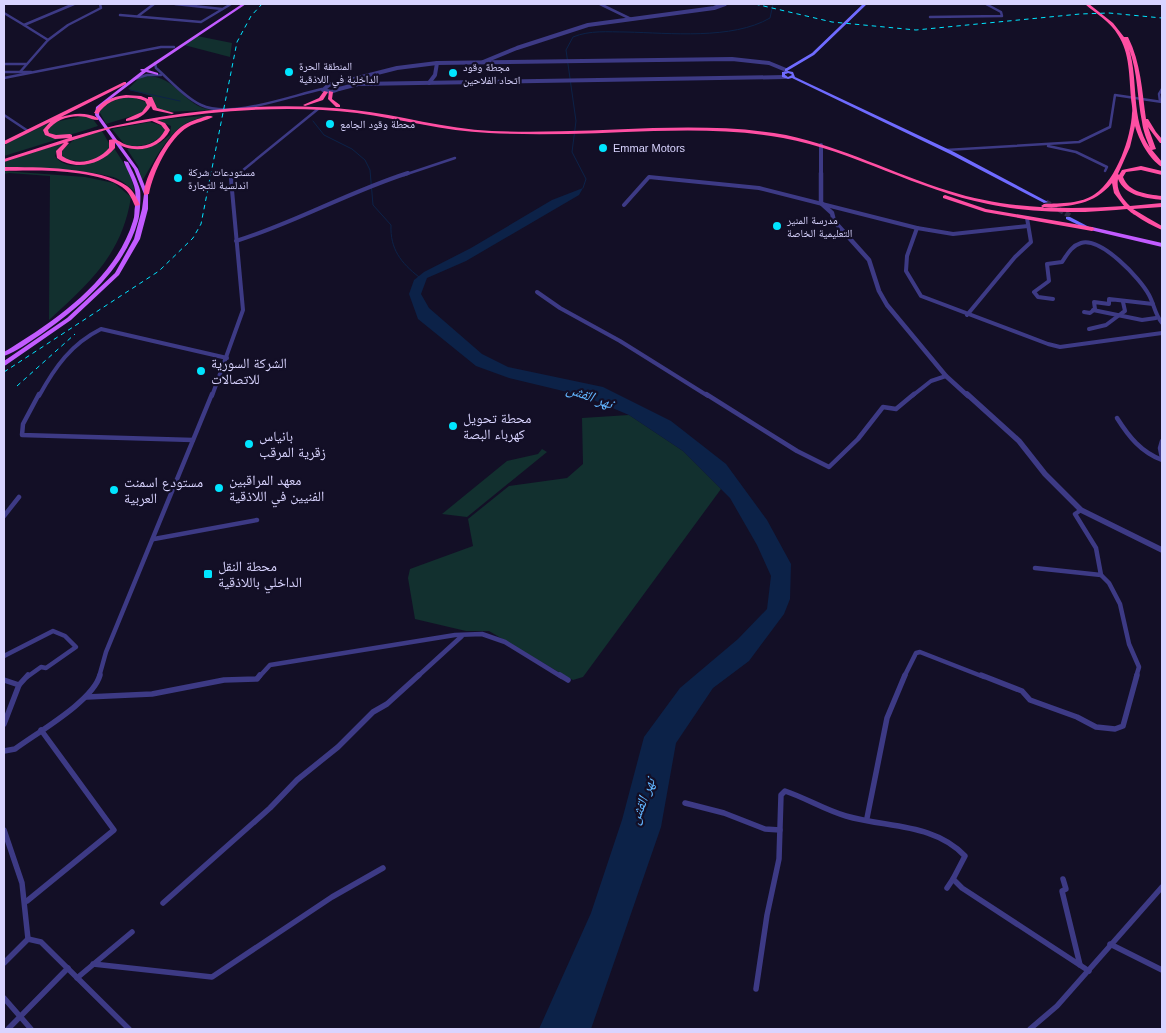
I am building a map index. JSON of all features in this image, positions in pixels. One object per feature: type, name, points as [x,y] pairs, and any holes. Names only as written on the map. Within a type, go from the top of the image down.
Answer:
[{"type":"highway","points":[[1087,4],[1102,14],[1117,31],[1128,52],[1132,67],[1134,108],[1142,140],[1162,165]]},
{"type":"highway","points":[[1091,4],[1122,31],[1135,56],[1141,108],[1147,136],[1162,160]]},
{"type":"highway","points":[[4,143],[127,83],[127,91],[149,97],[159,112],[182,113]]},
{"type":"highway","points":[[305,105],[321,99],[327,91]]},
{"type":"highway","points":[[327,91],[330,99],[338,106]]},
{"type":"highway","points":[[86,132],[58,137],[48,135],[45,130],[54,121],[76,115],[87,115],[98,119],[103,104],[117,98],[136,96],[148,102],[148,109],[141,115],[108,126]]},
{"type":"highway","points":[[4,159],[86,132],[136,119],[182,113],[305,105],[338,106],[478,128],[551,130]]},
{"type":"highway","points":[[1134,108],[1128,144],[1114,183],[1120,198],[1138,215],[1162,228]]},
{"type":"highway","points":[[1141,108],[1148,126],[1162,142]]},
{"type":"highway","points":[[4,159],[81,136],[137,122],[183,116],[318,109],[357,112],[449,128],[490,132],[610,129],[718,129],[752,131],[821,145],[938,190],[997,205],[1072,212],[1162,204]]},
{"type":"highway","points":[[146,194],[148,179],[179,131],[185,127],[210,117],[284,110]]},
{"type":"highway","points":[[112,138],[122,146],[138,148],[157,143],[167,133],[167,128],[159,122],[137,122]]},
{"type":"highway","points":[[610,129],[702,125],[736,126],[781,132],[827,144],[963,193],[1004,202],[1086,208],[1162,199]]},
{"type":"highway","points":[[81,136],[60,148],[58,154],[60,159],[75,163],[95,160],[111,150],[112,138]]},
{"type":"highway","points":[[856,158],[962,203],[985,210],[1093,228]]},
{"type":"highway","points":[[1042,204],[1076,204],[1089,200],[1103,191],[1118,168]]},
{"type":"highway","points":[[1162,172],[1134,168],[1124,171],[1120,177],[1121,182],[1129,189],[1162,199]]},
{"type":"highway","points":[[4,169],[42,170],[108,179],[130,190],[137,205]]},
{"type":"main road","points":[[4,364],[69,319],[116,274],[137,239],[145,209],[146,194],[136,169],[98,119],[101,104],[174,47],[243,4]]},
{"type":"main road","points":[[127,83],[243,4]]},
{"type":"main road","points":[[865,4],[813,54],[786,73],[946,150],[1038,199],[1042,204]]},
{"type":"main road","points":[[144,70],[156,74]]},
{"type":"main road","points":[[4,354],[69,312],[115,264],[132,234],[138,193],[132,172],[112,138]]},
{"type":"main road","points":[[1070,217],[1093,228],[1162,245]]},
{"type":"street","points":[[24,25],[74,4]]},
{"type":"street","points":[[20,72],[48,40],[68,25],[101,8],[100,4]]},
{"type":"street","points":[[138,16],[154,4]]},
{"type":"street","points":[[175,4],[222,9]]},
{"type":"street","points":[[120,15],[201,22],[230,4]]},
{"type":"street","points":[[600,4],[631,19]]},
{"type":"street","points":[[483,62],[572,29],[714,8],[725,4]]},
{"type":"street","points":[[930,16],[1002,16],[1001,12],[986,4]]},
{"type":"street","points":[[4,13],[48,40]]},
{"type":"street","points":[[4,78],[38,73],[161,47],[174,47]]},
{"type":"street","points":[[327,91],[328,85],[397,68],[437,63],[732,59],[769,63],[786,73]]},
{"type":"street","points":[[155,63],[156,68],[167,78],[202,105],[215,108],[254,105],[358,84],[582,80],[786,73]]},
{"type":"street","points":[[429,83],[435,75],[437,63]]},
{"type":"street","points":[[4,64],[26,64]]},
{"type":"street","points":[[4,72],[38,73]]},
{"type":"street","points":[[134,79],[156,74],[167,78]]},
{"type":"street","points":[[334,84],[339,89]]},
{"type":"street","points":[[946,150],[1079,142],[1096,136],[1110,127],[1113,98],[1119,94],[1161,101],[1159,94],[1162,89]]},
{"type":"street","points":[[4,751],[15,749],[87,697],[97,685],[106,652],[227,358],[243,310],[231,179],[318,109]]},
{"type":"street","points":[[4,115],[28,131]]},
{"type":"street","points":[[821,145],[818,160],[823,186],[821,203]]},
{"type":"street","points":[[1039,145],[1087,156],[1107,167],[1105,171]]},
{"type":"street","points":[[236,241],[268,231],[365,187],[455,158]]},
{"type":"street","points":[[624,205],[649,177],[687,182],[737,184],[917,228],[953,234],[1028,226]]},
{"type":"street","points":[[821,203],[832,213],[834,221],[868,260],[879,291],[887,305],[946,376],[1019,441],[1045,474],[1080,510],[1140,537],[1162,550]]},
{"type":"street","points":[[967,314],[1015,257],[1032,242],[1032,234],[1027,218]]},
{"type":"street","points":[[917,228],[906,260],[905,272],[912,286],[929,300],[1060,347],[1162,332]]},
{"type":"street","points":[[1054,299],[1038,297],[1034,292],[1049,281],[1047,264],[1062,262],[1068,250],[1073,246],[1087,242],[1108,249],[1148,293],[1156,318],[1162,323]]},
{"type":"street","points":[[537,292],[560,308],[620,342],[790,446],[829,467],[858,439],[883,407],[896,409],[920,388],[937,378],[946,376]]},
{"type":"street","points":[[1093,310],[1094,302],[1109,304],[1109,299],[1153,304]]},
{"type":"street","points":[[1089,329],[1106,325],[1110,319],[1120,315],[1124,310],[1123,302]]},
{"type":"street","points":[[1084,312],[1090,313],[1093,310],[1142,320],[1156,318]]},
{"type":"street","points":[[193,440],[22,435],[23,424],[58,362],[90,333],[101,329],[227,358]]},
{"type":"street","points":[[1117,418],[1129,437],[1143,452],[1162,459]]},
{"type":"street","points":[[1162,442],[1160,448],[1162,459]]},
{"type":"street","points":[[4,516],[19,498]]},
{"type":"street","points":[[1080,510],[1075,514],[1096,548],[1101,574]]},
{"type":"street","points":[[154,539],[257,520]]},
{"type":"street","points":[[867,818],[887,718],[895,695],[916,653],[920,652],[1022,691],[1030,700],[1077,717],[1096,727],[1115,729],[1123,726],[1140,667],[1134,658],[1126,636],[1115,589],[1110,580],[1101,574],[1035,568]]},
{"type":"street","points":[[4,656],[52,631],[73,642],[76,646],[63,658],[46,668],[41,667],[30,673],[19,685],[4,724]]},
{"type":"street","points":[[87,697],[152,694],[224,680],[258,679],[270,665],[455,635],[482,634],[505,642],[568,680]]},
{"type":"street","points":[[163,903],[270,808],[297,780],[338,747],[373,712],[387,704],[462,636]]},
{"type":"street","points":[[4,680],[19,685]]},
{"type":"street","points":[[27,901],[114,830],[41,730]]},
{"type":"street","points":[[756,989],[766,923],[779,859],[782,795],[785,790],[854,818],[867,818],[928,832],[960,849],[965,856],[947,888]]},
{"type":"street","points":[[685,802],[724,813],[766,829],[780,830]]},
{"type":"street","points":[[4,830],[15,853],[27,901],[28,939],[4,962]]},
{"type":"street","points":[[93,964],[212,978],[332,897],[383,868]]},
{"type":"street","points":[[953,879],[962,888],[1089,971]]},
{"type":"street","points":[[1063,879],[1066,889],[1062,891],[1080,965]]},
{"type":"street","points":[[1030,1029],[1057,1006],[1162,887]]},
{"type":"street","points":[[77,978],[132,932]]},
{"type":"street","points":[[28,939],[41,942],[129,1029]]},
{"type":"street","points":[[1110,944],[1162,970]]},
{"type":"street","points":[[8,1029],[68,968]]},
{"type":"street","points":[[4,998],[31,1029]]},
{"type":"green space","points":[[197,36],[232,43],[230,57],[184,45]]},
{"type":"green space","points":[[146,76],[157,77],[166,81],[194,103],[212,110],[164,112],[157,109],[151,96],[128,89],[139,78]]},
{"type":"green space","points":[[132,97],[146,102],[147,105],[142,113],[106,124],[99,111],[114,101]]},
{"type":"green space","points":[[224,114],[191,121],[175,131],[142,181],[138,166],[127,149],[160,143],[170,135],[171,126],[158,120]]},
{"type":"green space","points":[[83,116],[92,118],[98,126],[66,135],[48,132],[48,129],[55,122]]},
{"type":"green space","points":[[150,122],[167,129],[159,138],[149,144],[125,145],[112,129]]},
{"type":"green space","points":[[49,123],[43,130],[44,134],[52,138],[62,138],[4,156],[4,145]]},
{"type":"green space","points":[[102,131],[110,145],[107,152],[102,156],[88,161],[61,157],[61,150],[74,140]]},
{"type":"green space","points":[[63,143],[55,156],[61,162],[76,166],[94,162],[114,148],[130,173],[135,192],[125,183],[102,174],[16,167],[4,168],[4,162]]},
{"type":"green space","points":[[4,171],[85,177],[114,183],[131,197],[127,217],[112,252],[90,280],[49,320],[50,176],[4,174]]},
{"type":"green space","points":[[629,415],[683,451],[721,489],[583,677],[573,680],[489,631],[466,631],[415,619],[408,578],[410,569],[473,546],[468,519],[509,486],[567,478],[583,464],[582,418]]},
{"type":"green space","points":[[542,449],[547,452],[467,517],[442,514],[507,461],[538,454]]},
{"type":"water","points":[[583,188],[579,195],[466,261],[427,278],[421,294],[429,308],[482,354],[508,367],[603,387],[671,421],[726,464],[767,520],[791,564],[790,599],[784,614],[749,661],[713,688],[676,743],[661,827],[591,1029],[539,1029],[591,913],[622,820],[644,737],[680,688],[738,639],[767,609],[771,576],[757,545],[730,498],[683,451],[629,415],[584,396],[509,378],[476,366],[418,319],[409,294],[414,280],[424,272],[471,248],[552,200]]},
{"type":"waterway","name":"نهر القش","points":[[583,188],[586,179],[572,152],[576,121],[566,50],[573,37],[599,32],[700,34],[738,30],[770,18],[773,4]]},
{"type":"waterway","points":[[130,90],[180,101]]},
{"type":"waterway","points":[[313,121],[324,135],[352,149],[365,160],[370,170],[373,205],[391,225],[392,241],[398,255],[419,277]]},
{"type":"tunnel","points":[[1046,202],[1072,217]]},
{"type":"railway","points":[[4,372],[159,271],[193,238],[201,224],[237,42],[251,16],[262,4]]},
{"type":"railway","points":[[755,4],[832,22],[916,30],[1080,14],[1109,13],[1162,18]]},
{"type":"railway","points":[[17,386],[75,334]]},
{"type":"place","name":"المنطقة الحرة الداخلية في اللاذقية","points":[[289,72]]},
{"type":"place","name":"مجطة وقود اتحاد الفلاحين","points":[[453,73]]},
{"type":"place","name":"محطة وقود الجامع","points":[[330,124]]},
{"type":"place","name":"Emmar Motors","points":[[603,148]]},
{"type":"place","name":"مستودعات شركة اندلسية للتجارة","points":[[178,178]]},
{"type":"place","name":"مدرسة المنير التعليمية الخاصة","points":[[777,226]]},
{"type":"place","name":"الشركة السورية للاتصالات","points":[[201,371]]},
{"type":"place","name":"محطة تحويل كهرباء البصة","points":[[453,426]]},
{"type":"place","name":"بانياس زقرية المرقب","points":[[249,444]]},
{"type":"place","name":"معهد المراقبين الفنيين في اللاذقية","points":[[219,488]]},
{"type":"place","name":"مستودع اسمنت العربية","points":[[114,490]]},
{"type":"place","name":"محطة النقل الداخلي باللاذقية","points":[[208,574]]}]
